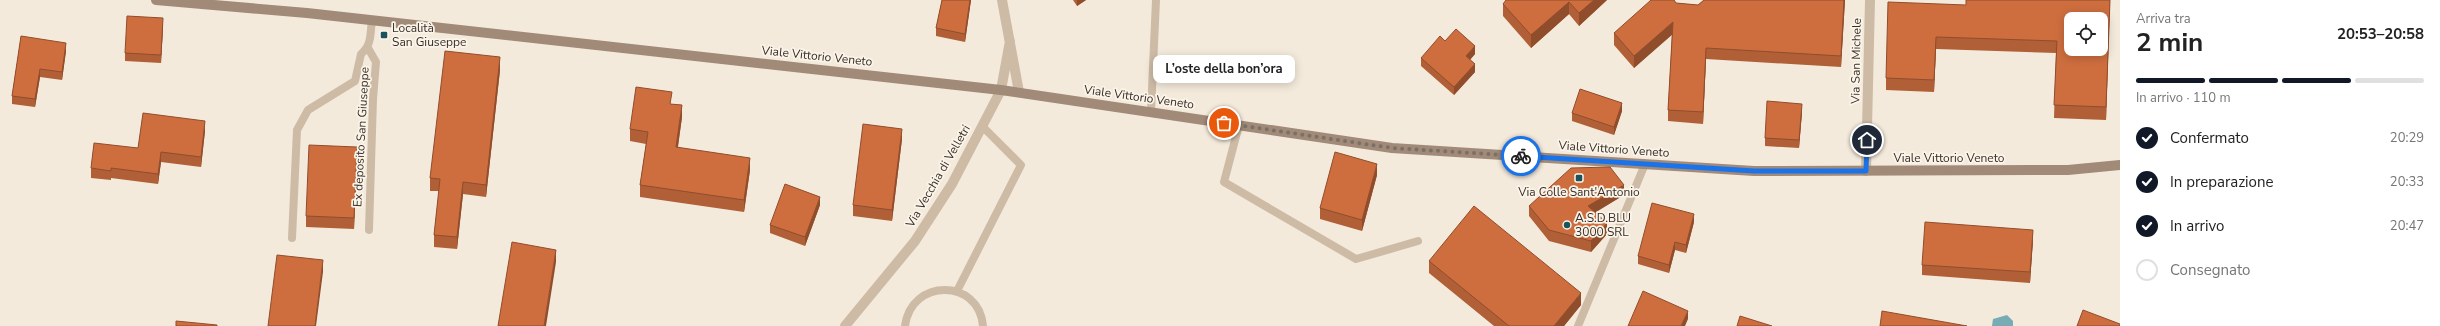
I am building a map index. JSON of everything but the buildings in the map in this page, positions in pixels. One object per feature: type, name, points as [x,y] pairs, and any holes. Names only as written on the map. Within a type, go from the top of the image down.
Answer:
[{"type":"main road","name":"Viale Vittorio Veneto","points":[[156,0],[372,20],[1020,92],[1392,148],[1754,171],[2068,170],[2120,165]]},
{"type":"street","points":[[1002,0],[1020,92]]},
{"type":"street","name":"Via San Michele","points":[[1866,171],[1870,0]]},
{"type":"street","points":[[1001,90],[1010,41]]},
{"type":"street","name":"Via Vecchia di Velletri","points":[[845,326],[915,241],[952,184],[1001,90]]},
{"type":"lane","points":[[1151,112],[1156,0]]},
{"type":"lane","points":[[292,238],[297,130],[308,110],[355,81],[361,54],[368,48],[372,20]]},
{"type":"lane","name":"Ex deposito San Giuseppe","points":[[368,48],[376,62],[369,230]]},
{"type":"lane","points":[[1239,125],[1224,182],[1356,259],[1418,241]]},
{"type":"lane","points":[[957,291],[1021,165],[982,126]]},
{"type":"lane","points":[[1578,326],[1645,164]]},
{"type":"lane","points":[[905,326],[912,306],[920,297],[932,291],[944,289],[957,291],[968,298],[977,308],[983,326]]},
{"type":"water","points":[[2007,315],[2013,321],[2013,326],[1992,326],[1993,319]]},
{"type":"way so far","points":[[1224,123],[1392,148],[1521,156]]},
{"type":"place","name":"Località San Giuseppe","points":[[384,35]]},
{"type":"place","name":"L’oste della bon’ora","points":[[1224,123]]},
{"type":"place","name":"Via Colle Sant'Antonio","points":[[1579,178]]},
{"type":"place","name":"A.S.D.BLU 3000 SRL","points":[[1567,225]]},
{"type":"route","points":[[1521,156],[1754,171],[1866,171],[1867,140]]}]
